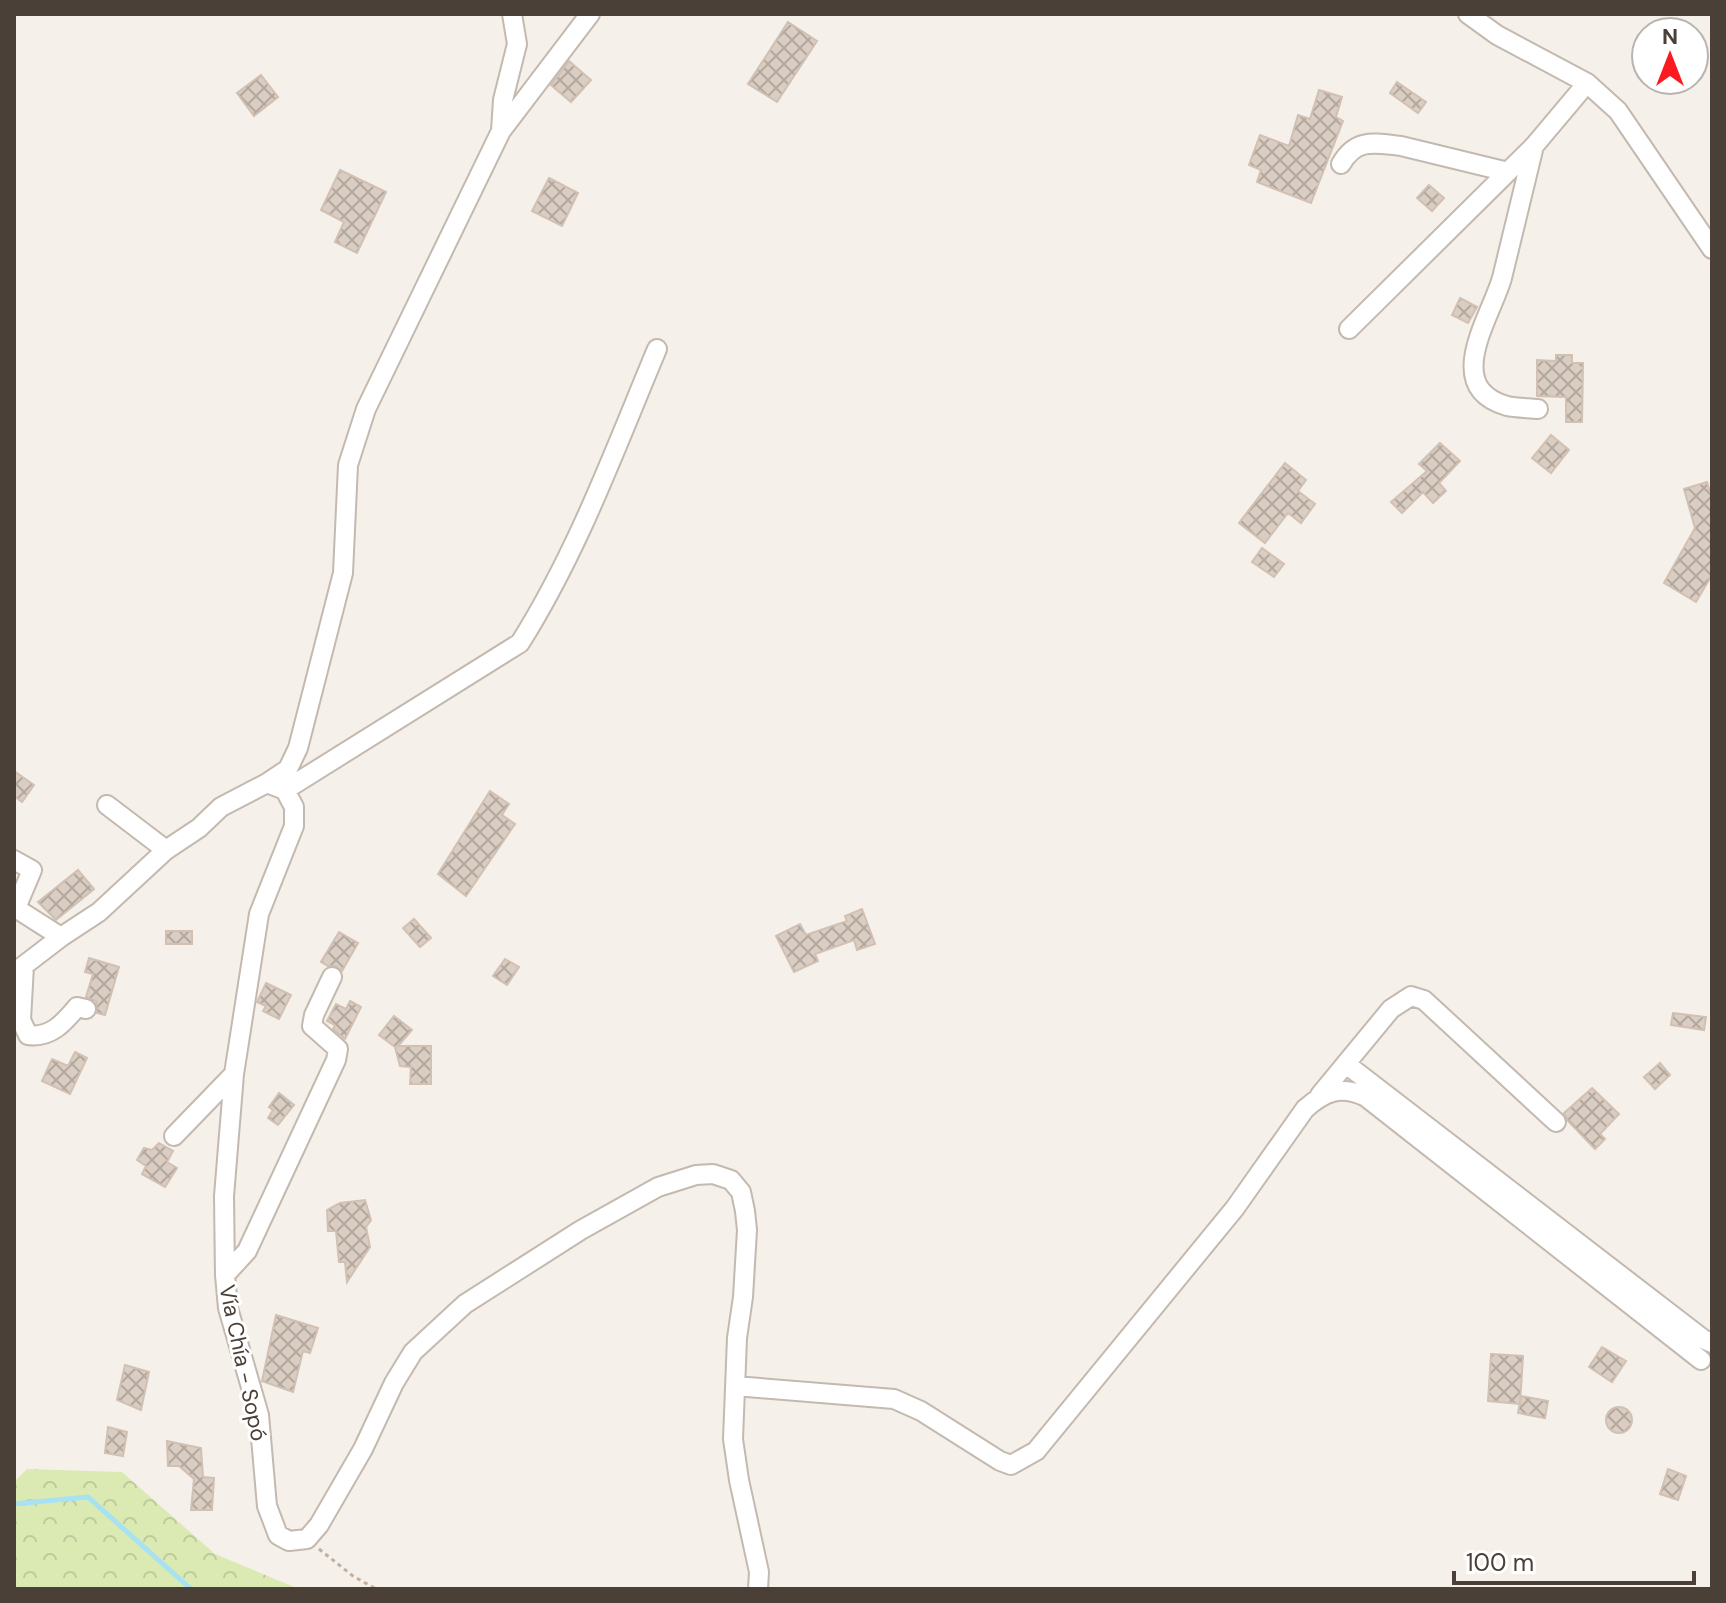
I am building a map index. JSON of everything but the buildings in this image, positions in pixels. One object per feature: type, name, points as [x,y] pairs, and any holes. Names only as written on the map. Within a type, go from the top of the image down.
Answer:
[{"type":"street","points":[[501,131],[503,100],[517,44],[512,14]]},
{"type":"street","points":[[276,786],[298,748],[343,573],[348,465],[366,409],[501,131],[590,14]]},
{"type":"street","points":[[1468,14],[1497,35],[1587,83],[1618,111],[1712,249]]},
{"type":"street","points":[[1349,329],[1534,146],[1587,83]]},
{"type":"street","points":[[1341,164],[1355,147],[1383,144],[1508,172]]},
{"type":"street","points":[[1534,146],[1502,278],[1496,299],[1477,338],[1473,363],[1476,383],[1490,397],[1507,406],[1538,409]]},
{"type":"street","points":[[86,1009],[77,1007],[52,1032],[28,1035],[21,1020],[19,970],[99,912],[166,850],[199,828],[221,807],[276,786],[520,643],[571,555],[657,349]]},
{"type":"street","name":"Vía Chía - Sopó","points":[[276,786],[294,807],[294,826],[259,914],[234,1074],[226,1145],[225,1275],[228,1308],[259,1415],[263,1474],[272,1526],[278,1535],[289,1541],[307,1539]]},
{"type":"street","points":[[107,805],[166,850]]},
{"type":"street","points":[[14,860],[32,870],[15,908],[61,937]]},
{"type":"street","points":[[225,1275],[247,1251],[336,1060],[338,1049],[312,1026],[332,977]]},
{"type":"street","points":[[735,1386],[894,1399],[921,1411],[1000,1461],[1011,1465],[1024,1459],[1036,1451],[1235,1208],[1305,1109],[1320,1096],[1391,1009],[1411,996],[1424,1000],[1556,1122]]},
{"type":"street","points":[[1346,1064],[1712,1343]]},
{"type":"street","points":[[174,1136],[234,1074]]},
{"type":"street","points":[[1320,1096],[1333,1090],[1351,1090],[1366,1097],[1701,1360]]},
{"type":"street","points":[[307,1539],[319,1525],[363,1449],[394,1383],[413,1352],[465,1304],[581,1230],[658,1187],[696,1175],[713,1174],[731,1180],[741,1192],[745,1211],[746,1249],[733,1439],[759,1572],[758,1589]]},
{"type":"path","points":[[307,1539],[353,1576],[376,1589]]},
{"type":"green space","points":[[27,1469],[122,1472],[215,1554],[299,1589],[14,1589],[14,1482]]},
{"type":"waterway","points":[[14,1504],[88,1497],[191,1589]]}]
